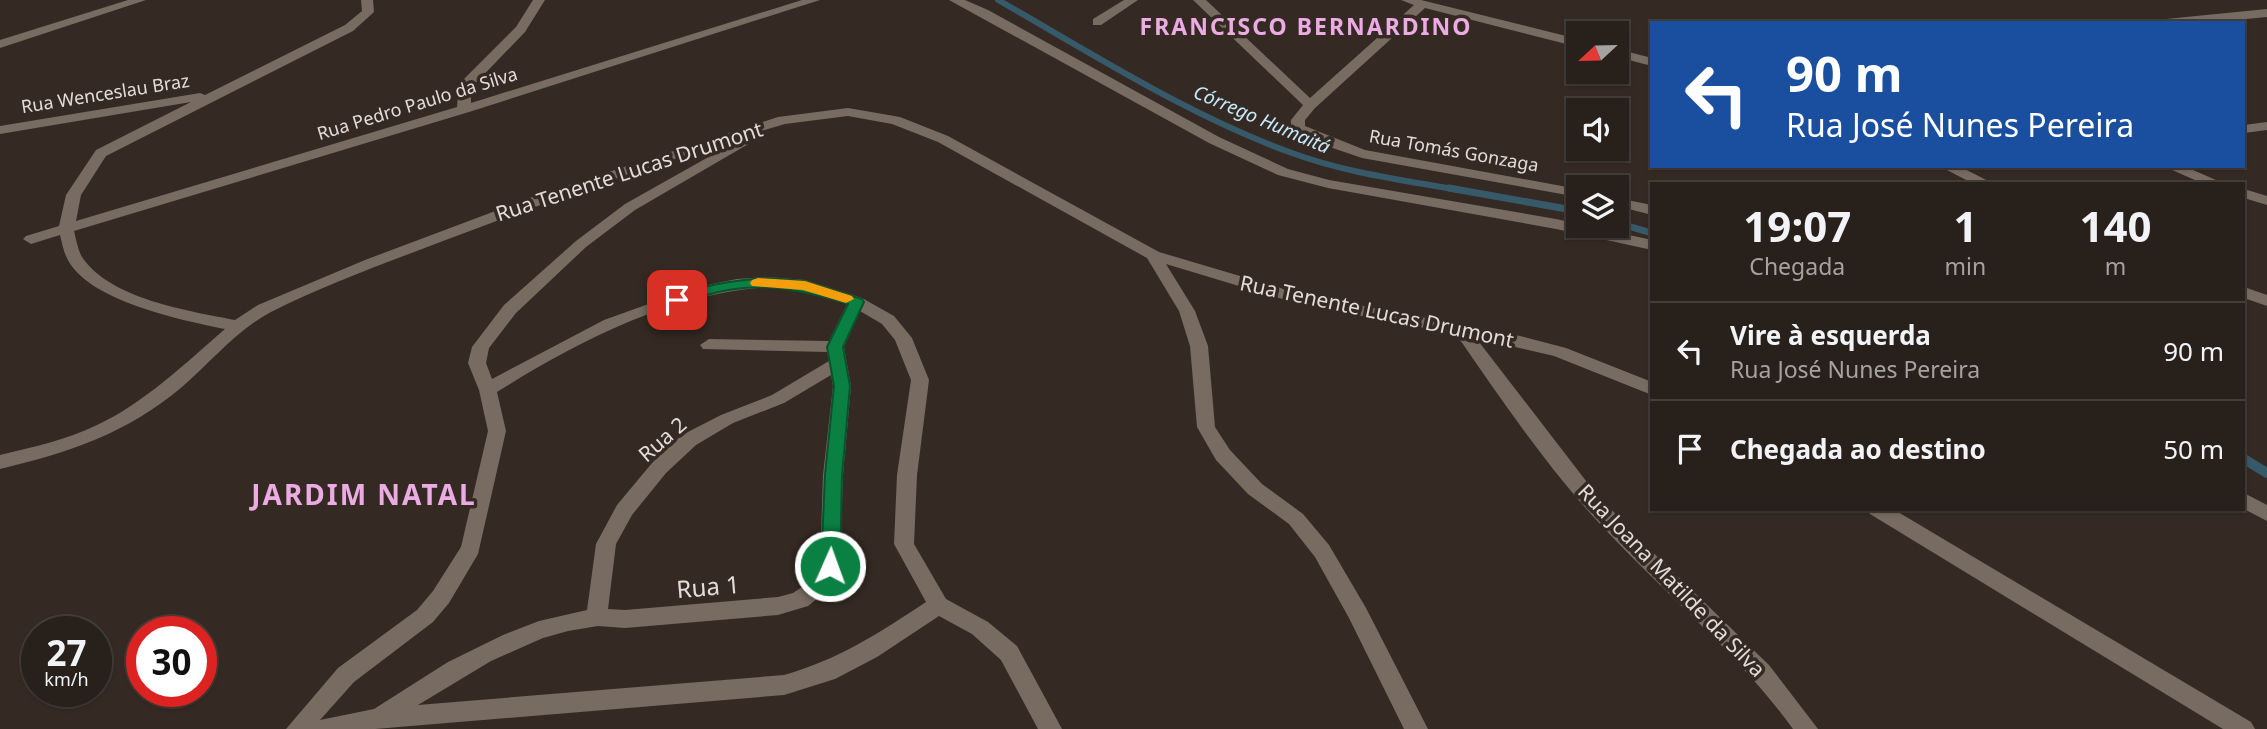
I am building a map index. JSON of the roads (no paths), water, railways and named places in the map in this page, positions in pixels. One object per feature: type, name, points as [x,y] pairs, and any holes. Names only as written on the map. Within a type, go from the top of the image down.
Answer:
[{"type":"street","points":[[0,44],[140,0]]},
{"type":"street","points":[[60,186],[69,175],[101,153],[349,28],[368,12],[367,0]]},
{"type":"street","points":[[464,109],[464,87],[521,29],[539,0]]},
{"type":"street","name":"Rua Pedro Paulo da Silva","points":[[34,240],[814,0]]},
{"type":"street","points":[[954,0],[984,13],[1214,140],[1283,172],[1349,188],[1556,224],[1650,246]]},
{"type":"street","points":[[1097,22],[1132,0]]},
{"type":"street","points":[[1199,0],[1310,105],[1422,4]]},
{"type":"street","points":[[1407,0],[1566,40]]},
{"type":"street","points":[[2186,21],[2267,13]]},
{"type":"street","points":[[1629,56],[1650,61]]},
{"type":"street","name":"Rua Wenceslau Braz","points":[[0,130],[217,94]]},
{"type":"street","name":"Rua Tomás Gonzaga","points":[[1310,105],[1298,120],[1298,128],[1342,148],[1397,162],[1566,191]]},
{"type":"street","name":"Rua Tenente Lucas Drumont","points":[[0,462],[61,447],[106,429],[174,384],[238,326],[264,309],[302,291],[482,220],[662,158],[783,120],[848,112],[895,120],[943,139],[1153,255],[1299,299],[1520,341],[1560,352],[1650,387]]},
{"type":"street","points":[[298,729],[346,675],[425,616],[441,597],[471,548],[497,431],[488,390],[477,363],[481,347],[510,309],[581,244],[630,206],[783,120]]},
{"type":"street","points":[[2245,129],[2267,126]]},
{"type":"street","points":[[1951,168],[1982,182]]},
{"type":"street","points":[[2175,168],[2213,182]]},
{"type":"street","points":[[2245,193],[2267,201]]},
{"type":"street","points":[[1629,205],[1650,210]]},
{"type":"street","points":[[1153,255],[1187,311],[1199,346],[1206,427],[1223,455],[1255,489],[1296,519],[1322,551],[1416,729]]},
{"type":"street","points":[[488,390],[520,370],[610,324],[699,292],[737,284],[768,282],[805,285],[856,302],[888,320],[903,338],[920,380],[907,475],[904,544],[938,605],[981,628],[1009,653],[1050,729]]},
{"type":"street","points":[[82,287],[103,297],[134,305],[238,326]]},
{"type":"street","points":[[2245,292],[2267,302]]},
{"type":"street","points":[[709,345],[837,355],[856,302]]},
{"type":"street","name":"Rua Joana Matilde da Silva","points":[[1462,331],[1523,415],[1604,515],[1747,654],[1784,696],[1806,729]]},
{"type":"street","name":"Rua 1","points":[[379,718],[449,673],[486,653],[555,626],[600,617],[625,619],[778,606],[800,600],[816,588],[830,566],[833,475],[842,386],[837,355]]},
{"type":"street","name":"Rua 2","points":[[600,617],[597,606],[606,544],[624,510],[659,468],[690,440],[727,419],[778,399],[837,355]]},
{"type":"street","points":[[2245,501],[2267,514]]},
{"type":"street","points":[[1880,511],[2243,729]]},
{"type":"street","points":[[324,729],[379,718],[784,685],[827,672],[858,656],[938,605]]},
{"type":"waterway","name":"Córrego Humaitá","points":[[998,0],[1179,103],[1254,138],[1333,166],[1459,190]]},
{"type":"waterway","name":"Córrego Humaitá","points":[[1449,188],[1566,209]]},
{"type":"waterway","name":"Córrego Humaitá","points":[[1629,226],[1650,232]]},
{"type":"waterway","name":"Córrego Humaitá","points":[[2245,460],[2267,473]]},
{"type":"district","name":"FRANCISCO BERNARDINO","points":[[1306,26]]},
{"type":"district","name":"JARDIM NATAL","points":[[364,494]]}]
